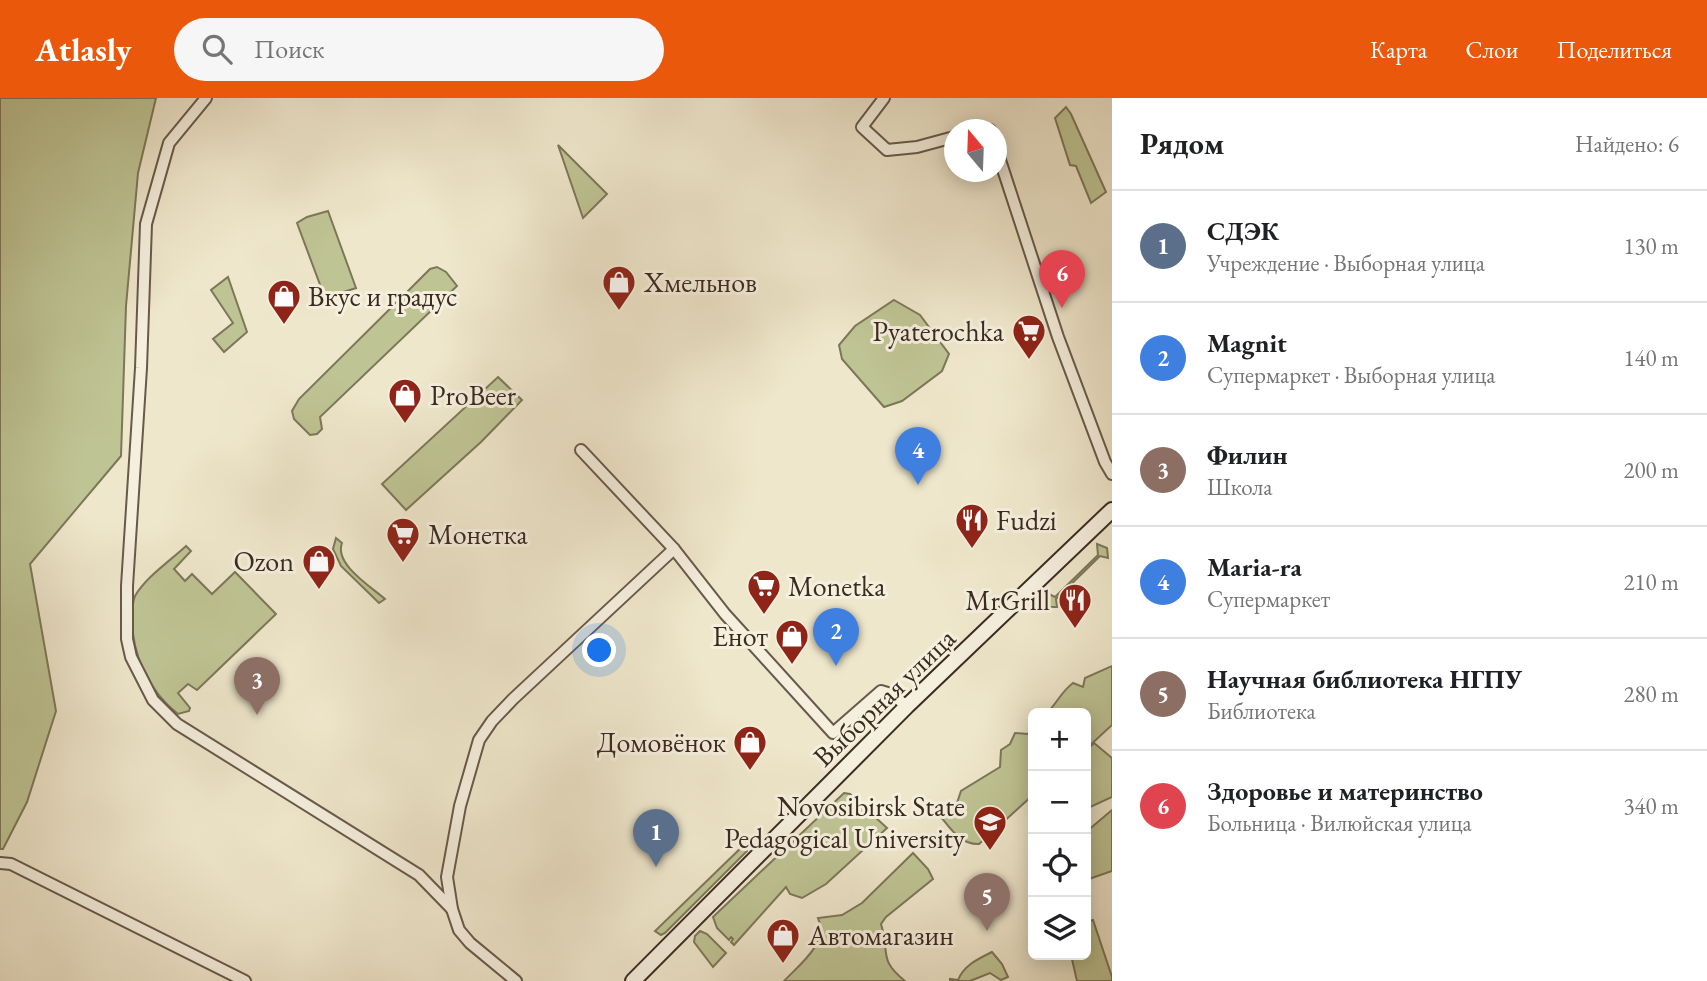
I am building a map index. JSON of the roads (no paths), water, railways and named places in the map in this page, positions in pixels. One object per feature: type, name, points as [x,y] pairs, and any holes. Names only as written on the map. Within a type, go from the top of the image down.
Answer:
[{"type":"main road","name":"Выборная улица","points":[[632,981],[907,706],[1112,510]]},
{"type":"street","points":[[206,98],[169,144],[146,224],[141,368],[127,586],[127,639],[131,657],[153,700],[177,724],[419,875],[452,909]]},
{"type":"street","points":[[884,98],[862,127],[887,150],[917,147],[944,140]]},
{"type":"street","points":[[1007,182],[1058,337],[1105,462],[1112,474]]},
{"type":"street","points":[[581,450],[674,549],[725,614],[833,733],[881,691],[891,694],[907,706]]},
{"type":"street","points":[[516,981],[470,943],[459,930],[452,909],[447,877],[460,806],[479,740],[492,721],[513,699],[674,549]]},
{"type":"street","points":[[0,863],[11,864],[245,981]]},
{"type":"place","name":"Здоровье и материнство","points":[[1062,308]]},
{"type":"place","name":"Хмельнов","points":[[619,312]]},
{"type":"place","name":"Вкус и градус","points":[[284,326]]},
{"type":"place","name":"Pyaterochka","points":[[1029,361]]},
{"type":"place","name":"ProBeer","points":[[405,425]]},
{"type":"place","name":"Maria-ra","points":[[918,485]]},
{"type":"place","name":"Fudzi","points":[[972,550]]},
{"type":"place","name":"Монетка","points":[[403,564]]},
{"type":"place","name":"Ozon","points":[[319,591]]},
{"type":"place","name":"Monetka","points":[[764,616]]},
{"type":"place","name":"MrGrill","points":[[1075,630]]},
{"type":"place","name":"Енот","points":[[792,666]]},
{"type":"place","name":"Magnit","points":[[836,666]]},
{"type":"place","name":"Филин","points":[[257,715]]},
{"type":"place","name":"Домовёнок","points":[[750,772]]},
{"type":"place","name":"Novosibirsk State Pedagogical University","points":[[990,852]]},
{"type":"place","name":"СДЭК","points":[[656,867]]},
{"type":"place","name":"Научная библиотека НГПУ","points":[[987,931]]},
{"type":"place","name":"Автомагазин","points":[[783,965]]}]
